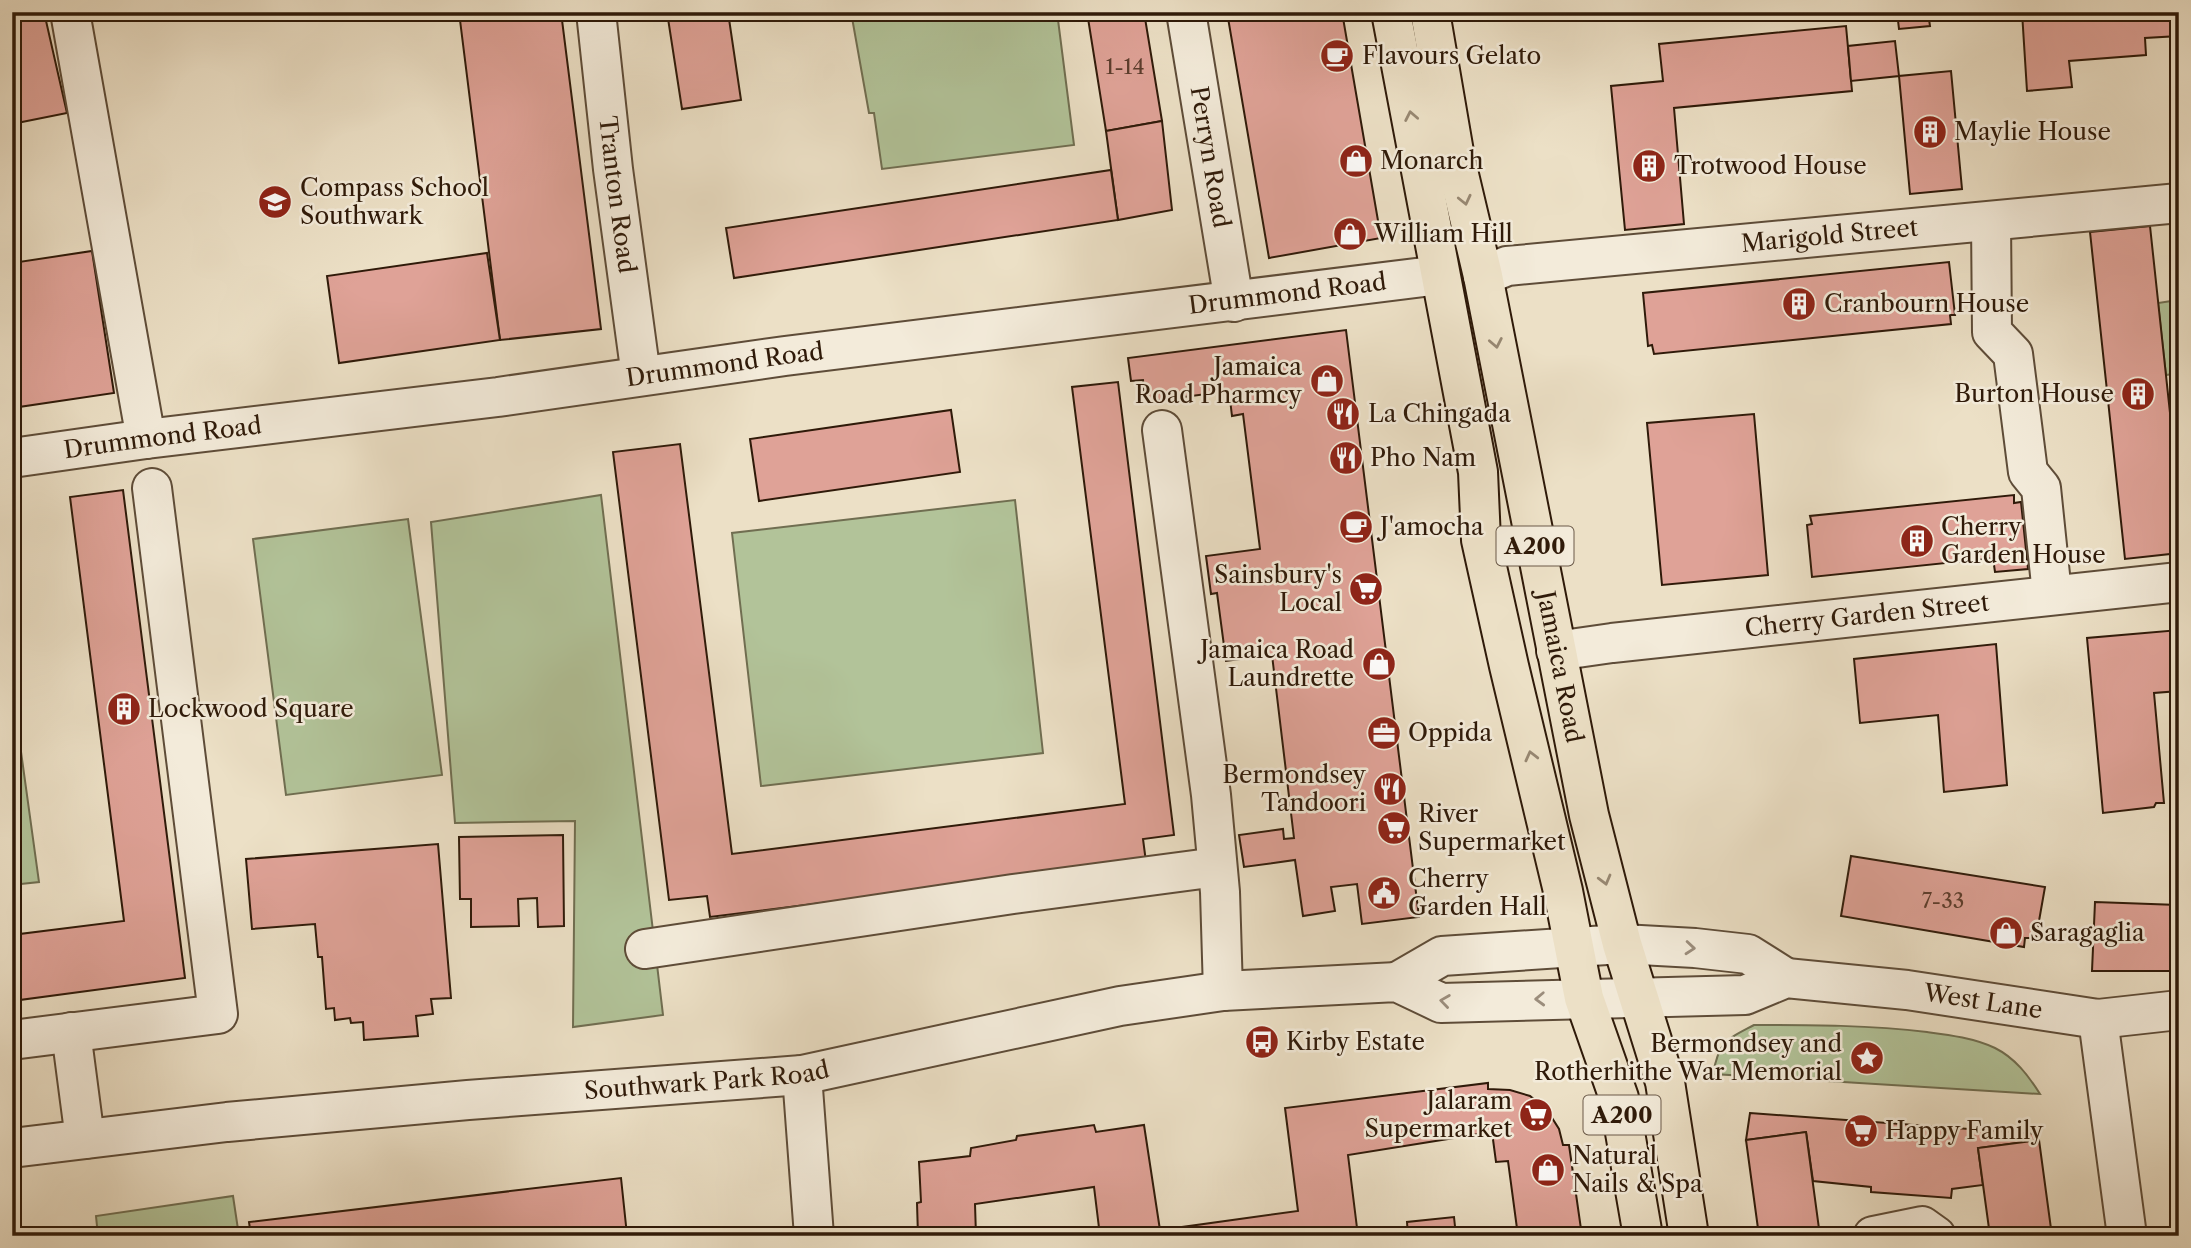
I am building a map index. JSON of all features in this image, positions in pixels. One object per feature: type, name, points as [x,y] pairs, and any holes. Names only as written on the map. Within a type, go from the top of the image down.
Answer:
[{"type":"main road","name":"Jamaica Road","points":[[1391,12],[1479,481],[1481,540],[1575,948],[1584,998],[1619,1098],[1643,1236]]},
{"type":"main road","name":"Jamaica Road","points":[[1430,12],[1455,158],[1483,276],[1596,847],[1622,944],[1665,1082],[1689,1236]]},
{"type":"street","points":[[70,12],[146,439]]},
{"type":"street","name":"Tranton Road","points":[[596,12],[613,169],[641,376]]},
{"type":"street","name":"Perryn Road","points":[[1185,12],[1234,302]]},
{"type":"street","name":"Marigold Street","points":[[1483,276],[1507,266],[2179,203]]},
{"type":"street","points":[[1991,221],[1992,331],[2013,354],[2028,472],[2041,488],[2052,594]]},
{"type":"street","name":"Drummond Road","points":[[12,458],[146,439],[498,397],[1098,316],[1234,302],[1440,275]]},
{"type":"street","points":[[1162,430],[1212,795],[1223,991]]},
{"type":"street","points":[[12,1040],[218,1014],[152,488]]},
{"type":"street","name":"Cherry Garden Street","points":[[1556,651],[2179,582]]},
{"type":"street","points":[[645,948],[1217,867]]},
{"type":"street","name":"Southwark Park Road","points":[[12,1148],[227,1122],[802,1074],[1121,1006],[1223,991],[1397,982],[1442,956],[1622,944]]},
{"type":"street","name":"West Lane","points":[[1622,944],[1748,954],[1786,978],[1907,990],[2098,1020],[2179,1010]]},
{"type":"street","name":"West Lane","points":[[1638,997],[1745,995],[1786,978]]},
{"type":"street","name":"Southwark Park Road","points":[[1397,982],[1441,1003],[1638,997]]},
{"type":"street","points":[[2098,1020],[2127,1236]]},
{"type":"street","points":[[71,1032],[85,1139]]},
{"type":"street","points":[[802,1074],[814,1236]]},
{"type":"street","points":[[1873,1236],[1922,1226],[1936,1236]]},
{"type":"green space","points":[[851,12],[1057,12],[1074,145],[882,169],[874,113],[869,113]]},
{"type":"green space","points":[[2178,300],[2179,373],[2166,375],[2158,303]]},
{"type":"green space","points":[[2179,406],[2179,480],[2177,480],[2169,407]]},
{"type":"green space","points":[[601,495],[663,1015],[573,1027],[575,821],[455,823],[431,522]]},
{"type":"green space","points":[[1015,500],[1043,753],[761,786],[732,533]]},
{"type":"green space","points":[[408,519],[442,775],[286,795],[253,539]]},
{"type":"green space","points":[[18,730],[39,882],[12,885],[12,731]]},
{"type":"green space","points":[[1754,1025],[1884,1028],[1970,1039],[1995,1048],[2009,1057],[2026,1074],[2040,1094],[1713,1074],[1718,1055],[1725,1043]]},
{"type":"green space","points":[[233,1196],[239,1236],[98,1236],[96,1216]]},
{"type":"building","points":[[12,12],[44,12],[67,113],[12,124]]},
{"type":"building","points":[[459,12],[561,12],[601,329],[500,340]]},
{"type":"building","points":[[667,12],[728,12],[741,100],[682,109]]},
{"type":"building","points":[[1087,12],[1144,12],[1162,121],[1106,131]]},
{"type":"building","points":[[1227,12],[1342,12],[1381,238],[1269,258]]},
{"type":"building","points":[[1897,12],[1928,12],[1930,26],[1899,29]]},
{"type":"building","points":[[2022,12],[2179,12],[2179,36],[2145,38],[2146,55],[2069,61],[2072,87],[2027,91]]},
{"type":"building","name":"Trotwood House","points":[[1846,26],[1852,91],[1674,108],[1684,224],[1625,230],[1611,86],[1663,81],[1659,44]]},
{"type":"building","points":[[1895,41],[1899,76],[1851,81],[1848,46]]},
{"type":"building","name":"Maylie House","points":[[1951,71],[1962,189],[1910,194],[1899,76]]},
{"type":"building","points":[[1162,121],[1172,210],[1118,220],[1106,131]]},
{"type":"building","points":[[1111,170],[1118,220],[734,278],[726,228]]},
{"type":"building","name":"Burton House","points":[[2150,226],[2179,497],[2179,553],[2125,559],[2090,232]]},
{"type":"building","points":[[92,251],[114,393],[12,408],[12,263]]},
{"type":"building","points":[[487,253],[500,340],[339,363],[327,276]]},
{"type":"building","name":"Cranbourn House","points":[[1949,262],[1955,315],[1950,315],[1951,324],[1654,354],[1652,345],[1648,346],[1643,293]]},
{"type":"building","points":[[1346,330],[1419,917],[1362,924],[1357,884],[1331,887],[1335,911],[1303,916],[1295,860],[1244,867],[1239,835],[1283,829],[1284,839],[1294,838],[1272,655],[1226,661],[1217,593],[1211,594],[1206,556],[1260,549],[1243,414],[1232,416],[1229,391],[1145,402],[1143,380],[1131,381],[1128,358]]},
{"type":"building","points":[[1118,382],[1174,835],[1143,839],[1146,862],[710,917],[707,896],[669,900],[613,452],[680,444],[732,854],[1125,804],[1072,387]]},
{"type":"building","points":[[951,410],[960,472],[759,501],[750,439]]},
{"type":"building","points":[[1754,414],[1768,575],[1662,585],[1647,423]]},
{"type":"building","name":"Lockwood Square","points":[[123,490],[185,978],[12,1001],[12,935],[124,921],[70,497]]},
{"type":"building","name":"Cherry Garden House","points":[[2014,495],[2014,503],[2021,502],[2028,569],[1995,572],[1993,558],[1812,577],[1807,525],[1812,524],[1810,516]]},
{"type":"building","points":[[2179,630],[2179,691],[2154,693],[2164,803],[2156,803],[2154,807],[2103,813],[2087,638]]},
{"type":"building","points":[[1996,644],[2007,785],[1944,792],[1938,715],[1860,723],[1854,659]]},
{"type":"building","points":[[563,835],[564,926],[538,927],[537,898],[518,899],[519,926],[471,927],[471,899],[460,899],[459,837]]},
{"type":"building","points":[[438,844],[451,998],[431,999],[433,1014],[416,1016],[418,1036],[364,1040],[363,1022],[351,1023],[350,1018],[335,1020],[334,1008],[326,1009],[322,957],[318,957],[315,924],[252,929],[246,859]]},
{"type":"building","points":[[1851,856],[2045,887],[2036,938],[2025,938],[2024,947],[1841,916]]},
{"type":"building","points":[[2095,902],[2178,905],[2179,971],[2092,971]]},
{"type":"building","points":[[1488,1083],[1488,1089],[1510,1090],[1530,1096],[1547,1110],[1559,1129],[1563,1145],[1569,1145],[1582,1236],[1518,1236],[1508,1161],[1496,1162],[1492,1132],[1348,1155],[1358,1236],[1100,1236],[1094,1187],[975,1204],[976,1236],[918,1236],[917,1203],[921,1202],[919,1162],[970,1156],[971,1148],[1016,1140],[1017,1136],[1094,1125],[1096,1132],[1144,1125],[1160,1230],[1298,1211],[1285,1108]]},
{"type":"building","points":[[1750,1113],[2039,1134],[2039,1140],[1978,1148],[1983,1185],[1952,1189],[1951,1198],[1871,1192],[1871,1187],[1813,1181],[1806,1132],[1746,1140]]},
{"type":"building","points":[[1806,1132],[1820,1236],[1759,1236],[1746,1140]]},
{"type":"building","points":[[2039,1140],[2052,1236],[1990,1236],[1978,1148]]},
{"type":"building","points":[[621,1178],[627,1235],[666,1230],[666,1236],[251,1236],[249,1222]]},
{"type":"building","points":[[1454,1217],[1456,1236],[1408,1236],[1407,1222]]},
{"type":"place","name":"Flavours Gelato","points":[[1337,56]]},
{"type":"place","name":"Maylie House","points":[[1930,132]]},
{"type":"place","name":"Monarch","points":[[1356,161]]},
{"type":"place","name":"Trotwood House","points":[[1649,166]]},
{"type":"place","name":"Compass School Southwark","points":[[275,202]]},
{"type":"place","name":"William Hill","points":[[1350,234]]},
{"type":"place","name":"Cranbourn House","points":[[1799,304]]},
{"type":"place","name":"Jamaica Road Pharmcy","points":[[1327,381]]},
{"type":"place","name":"Burton House","points":[[2138,394]]},
{"type":"place","name":"La Chingada","points":[[1343,414]]},
{"type":"place","name":"Pho Nam","points":[[1346,458]]},
{"type":"place","name":"J'amocha","points":[[1356,527]]},
{"type":"place","name":"Cherry Garden House","points":[[1917,541]]},
{"type":"place","name":"Sainsbury's Local","points":[[1366,589]]},
{"type":"place","name":"Jamaica Road Laundrette","points":[[1379,664]]},
{"type":"place","name":"Lockwood Square","points":[[124,709]]},
{"type":"place","name":"Oppida","points":[[1384,733]]},
{"type":"place","name":"Bermondsey Tandoori","points":[[1390,789]]},
{"type":"place","name":"River Supermarket","points":[[1394,828]]},
{"type":"place","name":"Cherry Garden Hall","points":[[1384,893]]},
{"type":"place","name":"Saragaglia","points":[[2006,933]]},
{"type":"place","name":"Kirby Estate","points":[[1262,1042]]},
{"type":"place","name":"Bermondsey and Rotherhithe War Memorial","points":[[1867,1058]]},
{"type":"place","name":"Jalaram Supermarket","points":[[1536,1115]]},
{"type":"place","name":"Happy Family","points":[[1861,1131]]},
{"type":"place","name":"Natural Nails & Spa","points":[[1548,1170]]}]
